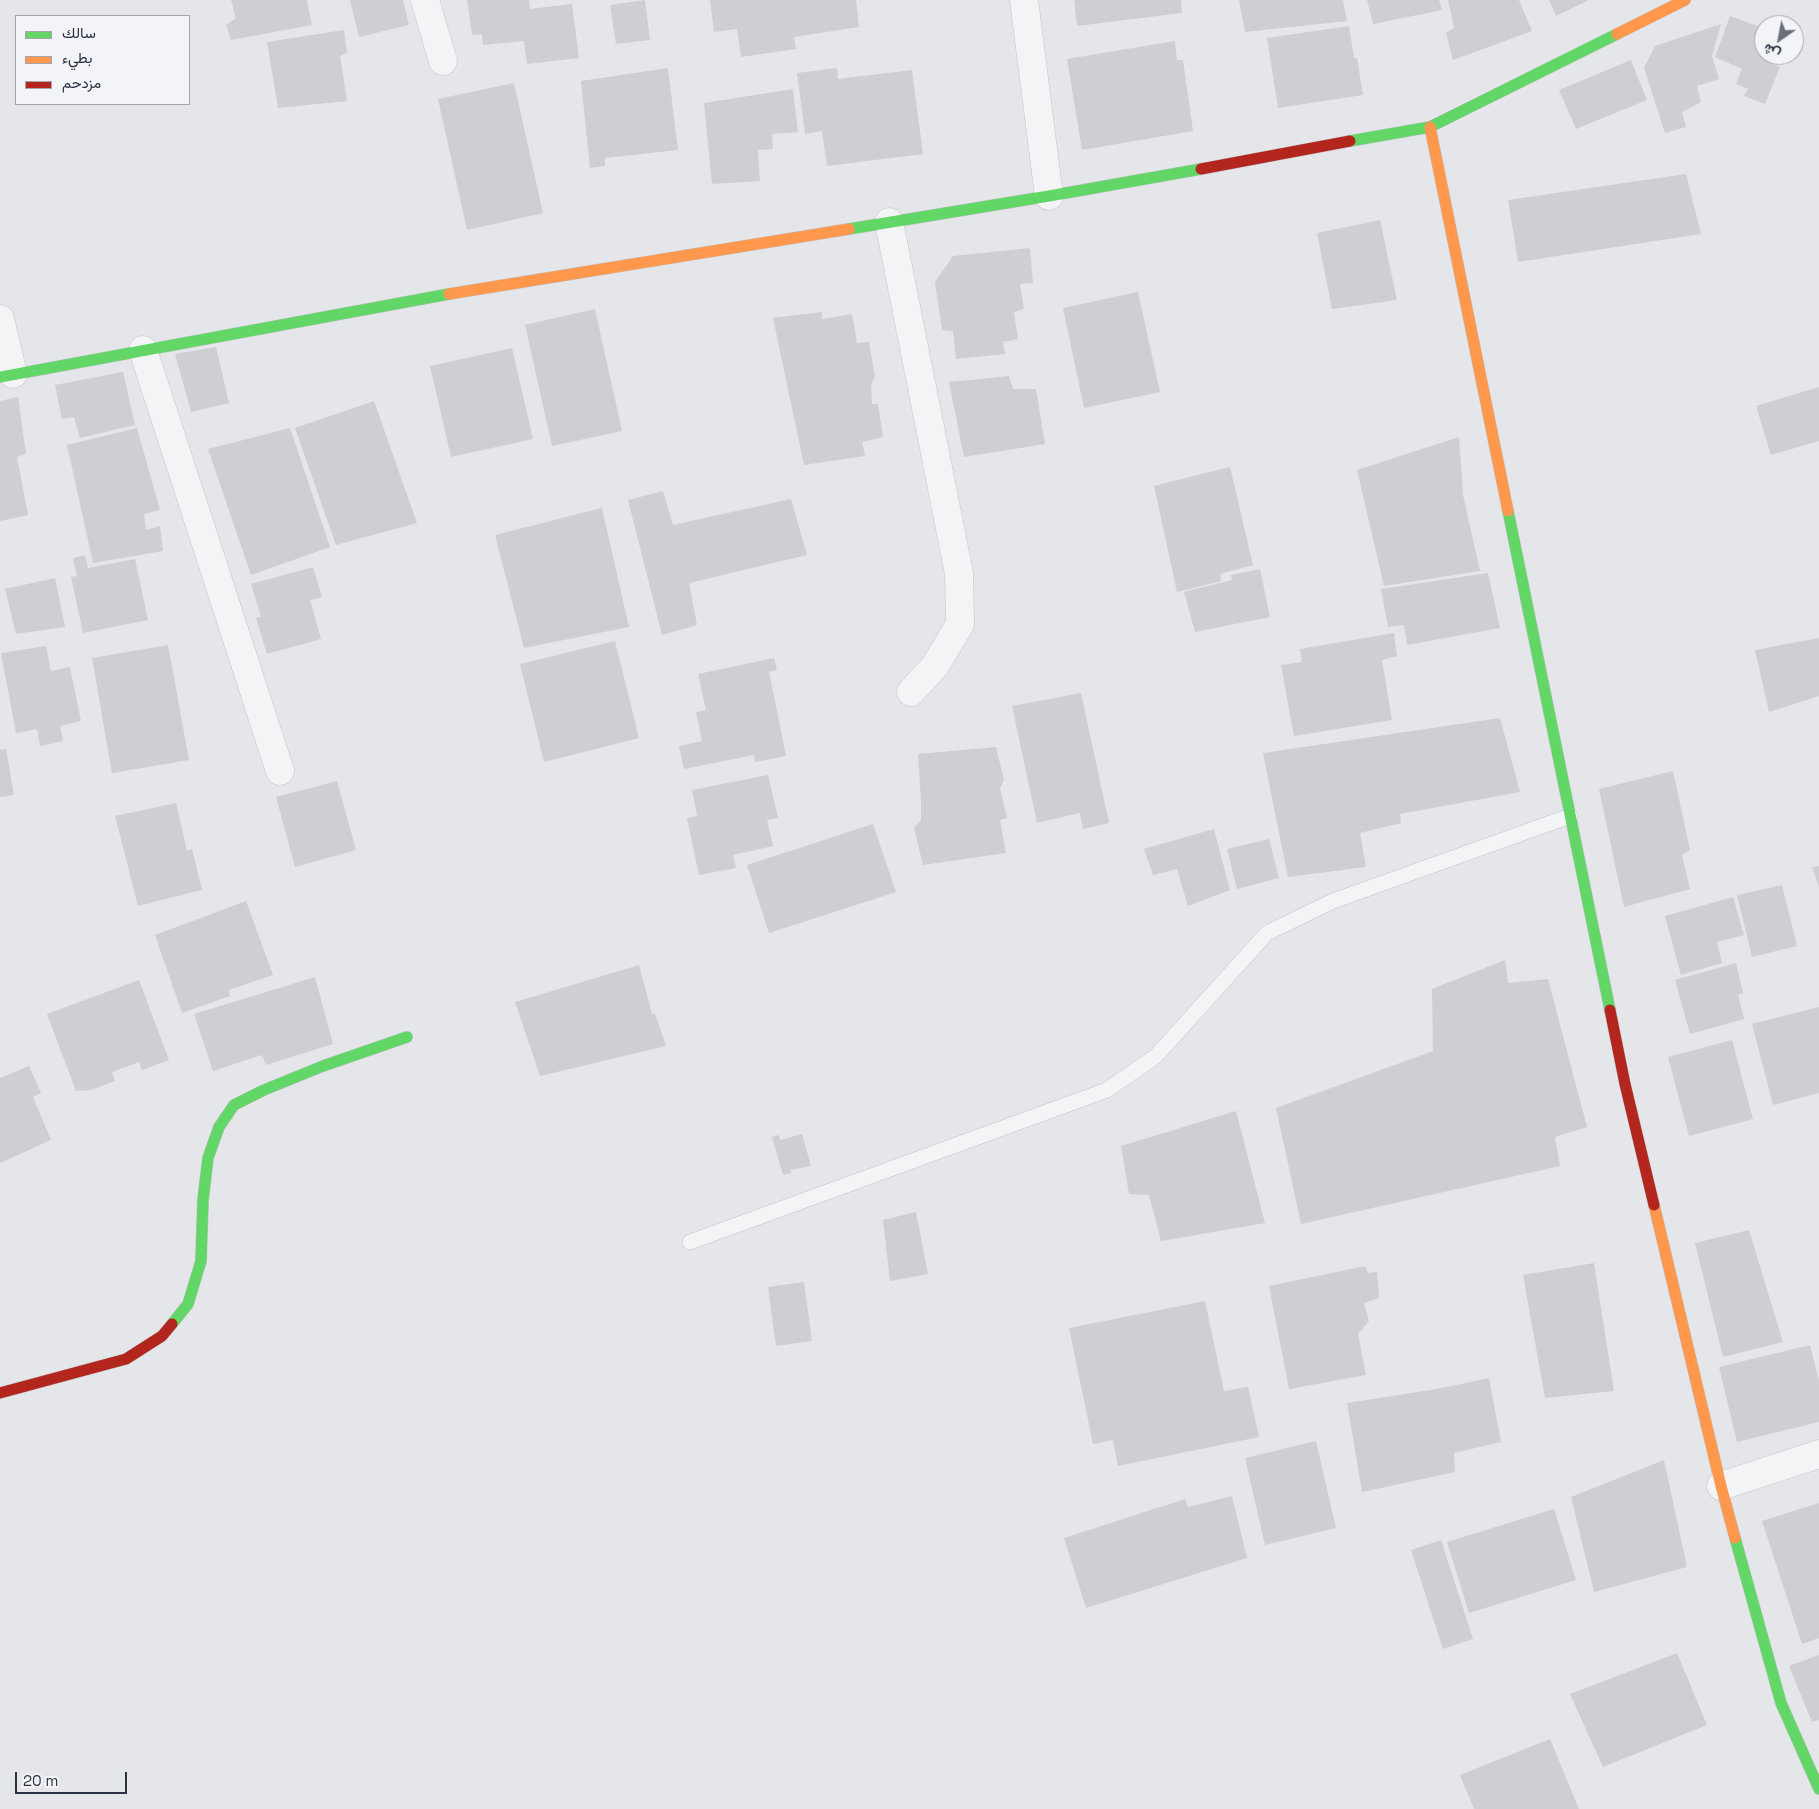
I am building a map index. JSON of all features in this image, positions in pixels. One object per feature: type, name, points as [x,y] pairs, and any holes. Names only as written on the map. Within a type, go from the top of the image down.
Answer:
[{"type":"street","points":[[425,0],[442,61]]},
{"type":"street","points":[[1024,0],[1049,196]]},
{"type":"street","points":[[0,319],[6,375],[478,289],[1049,196],[1430,128],[1685,0]]},
{"type":"street","points":[[1430,128],[1625,1084],[1721,1486],[1781,1703],[1819,1789]]},
{"type":"street","points":[[889,222],[959,573],[960,624],[935,666],[911,692]]},
{"type":"street","points":[[142,350],[280,771]]},
{"type":"street","points":[[0,1393],[100,1368],[126,1359],[162,1336],[188,1304],[201,1261],[203,1200],[208,1158],[219,1127],[234,1104],[323,1066],[407,1037]]},
{"type":"street","points":[[1721,1486],[1819,1454]]},
{"type":"lane","points":[[690,1242],[1107,1090],[1156,1056],[1266,933],[1333,901],[1570,816]]},
{"type":"building","points":[[231,0],[307,0],[312,25],[231,40],[226,25],[236,18]]},
{"type":"building","points":[[350,0],[403,0],[409,25],[359,37]]},
{"type":"building","points":[[467,0],[529,0],[530,9],[572,4],[579,58],[527,64],[524,41],[483,45],[482,34],[472,35]]},
{"type":"building","points":[[645,0],[650,40],[616,44],[610,5]]},
{"type":"building","points":[[710,0],[856,0],[859,27],[794,37],[796,49],[741,57],[737,29],[714,32]]},
{"type":"building","points":[[1074,0],[1181,0],[1182,13],[1077,26]]},
{"type":"building","points":[[1239,0],[1343,0],[1347,21],[1245,32]]},
{"type":"building","points":[[1367,0],[1439,0],[1442,10],[1373,24]]},
{"type":"building","points":[[1448,0],[1519,0],[1532,31],[1453,60],[1446,33],[1454,28]]},
{"type":"building","points":[[1549,0],[1589,0],[1556,16]]},
{"type":"building","points":[[1730,16],[1754,25],[1754,65],[1775,65],[1780,67],[1765,104],[1744,96],[1748,89],[1736,84],[1742,69],[1715,57]]},
{"type":"building","points":[[1721,24],[1712,56],[1719,79],[1697,86],[1701,102],[1682,112],[1686,127],[1665,133],[1644,68],[1655,46]]},
{"type":"building","points":[[1349,26],[1363,95],[1278,108],[1267,38]]},
{"type":"building","points":[[344,30],[347,53],[340,56],[347,101],[278,108],[267,42]]},
{"type":"building","points":[[1175,41],[1177,60],[1183,60],[1193,131],[1082,150],[1067,59]]},
{"type":"building","points":[[1631,60],[1647,100],[1576,129],[1559,90]]},
{"type":"building","points":[[668,68],[678,150],[605,158],[605,166],[590,168],[581,81]]},
{"type":"building","points":[[837,68],[838,79],[912,70],[923,154],[827,166],[822,131],[805,134],[797,73]]},
{"type":"building","points":[[514,83],[543,213],[467,230],[438,99]]},
{"type":"building","points":[[793,89],[798,132],[772,134],[773,149],[758,150],[760,181],[712,184],[704,103]]},
{"type":"building","points":[[1686,174],[1701,234],[1518,262],[1508,200]]},
{"type":"building","points":[[1380,220],[1397,300],[1332,309],[1317,233]]},
{"type":"building","points":[[1030,248],[1033,283],[1020,284],[1024,309],[1014,312],[1018,339],[1003,342],[1005,354],[956,359],[953,331],[942,330],[935,282],[953,256]]},
{"type":"building","points":[[1138,292],[1160,392],[1084,408],[1063,308]]},
{"type":"building","points":[[595,309],[622,431],[552,446],[525,325]]},
{"type":"building","points":[[822,312],[822,319],[852,314],[857,343],[869,342],[875,376],[871,385],[872,404],[878,404],[883,437],[862,442],[865,456],[804,465],[773,318]]},
{"type":"building","points":[[216,347],[229,403],[191,412],[175,354]]},
{"type":"building","points":[[512,348],[533,439],[451,457],[430,366]]},
{"type":"building","points":[[123,372],[135,425],[80,438],[74,417],[62,419],[55,385]]},
{"type":"building","points":[[1009,376],[1013,389],[1036,389],[1045,444],[964,457],[949,382]]},
{"type":"building","points":[[1819,387],[1819,441],[1771,455],[1756,406]]},
{"type":"building","points":[[18,397],[26,454],[17,457],[28,515],[0,521],[0,401]]},
{"type":"building","points":[[374,401],[417,523],[336,545],[295,428]]},
{"type":"building","points":[[137,428],[160,510],[144,514],[146,530],[160,526],[163,551],[93,563],[67,445]]},
{"type":"building","points":[[290,428],[330,547],[251,575],[208,449]]},
{"type":"building","points":[[1459,437],[1463,495],[1480,571],[1384,586],[1357,470]]},
{"type":"building","points":[[1230,467],[1253,565],[1220,574],[1221,581],[1177,592],[1154,486]]},
{"type":"building","points":[[663,491],[673,525],[791,499],[807,555],[689,583],[697,625],[662,635],[628,500]]},
{"type":"building","points":[[602,508],[629,627],[524,648],[495,535]]},
{"type":"building","points":[[85,555],[88,568],[135,559],[148,620],[83,633],[71,577],[77,576],[73,558]]},
{"type":"building","points":[[313,567],[322,597],[310,600],[321,639],[267,654],[256,618],[261,617],[251,584]]},
{"type":"building","points":[[1260,569],[1270,617],[1195,632],[1184,592],[1232,580],[1231,575]]},
{"type":"building","points":[[1488,573],[1500,628],[1407,645],[1404,625],[1388,627],[1381,589]]},
{"type":"building","points":[[55,578],[65,627],[16,634],[5,589]]},
{"type":"building","points":[[1394,633],[1397,656],[1382,660],[1392,720],[1294,736],[1281,665],[1302,662],[1300,649]]},
{"type":"building","points":[[1819,638],[1819,696],[1769,712],[1755,650]]},
{"type":"building","points":[[615,641],[639,738],[544,762],[520,664]]},
{"type":"building","points":[[168,645],[189,760],[112,773],[92,658]]},
{"type":"building","points":[[46,646],[51,671],[70,667],[81,721],[60,726],[63,741],[40,746],[37,729],[16,733],[1,653]]},
{"type":"building","points":[[774,658],[777,670],[769,672],[786,756],[755,762],[754,755],[684,769],[679,746],[702,741],[696,712],[706,710],[698,674]]},
{"type":"building","points":[[1081,693],[1109,823],[1083,829],[1080,813],[1037,823],[1012,706]]},
{"type":"building","points":[[1500,718],[1520,792],[1400,814],[1401,823],[1360,833],[1366,867],[1288,877],[1263,753]]},
{"type":"building","points":[[996,747],[1004,780],[1000,788],[1007,818],[1000,820],[1006,853],[923,865],[914,828],[921,820],[918,754]]},
{"type":"building","points":[[6,749],[14,795],[0,797],[0,750]]},
{"type":"building","points":[[1673,771],[1690,850],[1682,855],[1690,889],[1624,907],[1599,789]]},
{"type":"building","points":[[768,775],[778,818],[767,820],[773,846],[733,855],[736,868],[699,875],[687,818],[697,816],[692,790]]},
{"type":"building","points":[[337,781],[356,850],[295,867],[276,797]]},
{"type":"building","points":[[176,803],[187,851],[192,849],[202,890],[138,906],[115,816]]},
{"type":"building","points":[[873,824],[896,892],[769,933],[747,865]]},
{"type":"building","points":[[1214,829],[1230,890],[1188,906],[1177,869],[1153,875],[1144,849]]},
{"type":"building","points":[[1269,839],[1279,878],[1237,889],[1227,849]]},
{"type":"building","points":[[1819,866],[1819,887],[1812,867]]},
{"type":"building","points":[[1782,885],[1797,946],[1752,957],[1737,895]]},
{"type":"building","points":[[1733,897],[1744,935],[1717,942],[1722,963],[1681,975],[1665,916]]},
{"type":"building","points":[[246,901],[273,975],[229,990],[230,996],[182,1013],[155,935]]},
{"type":"building","points":[[1505,960],[1508,983],[1548,979],[1587,1127],[1555,1137],[1560,1166],[1301,1224],[1276,1108],[1433,1051],[1432,989]]},
{"type":"building","points":[[1736,963],[1743,993],[1738,995],[1744,1019],[1690,1034],[1675,980]]},
{"type":"building","points":[[639,965],[652,1014],[655,1014],[666,1046],[540,1076],[515,1002]]},
{"type":"building","points":[[315,977],[333,1044],[266,1065],[262,1055],[213,1071],[194,1014]]},
{"type":"building","points":[[139,980],[169,1060],[142,1070],[139,1062],[112,1072],[115,1081],[91,1090],[76,1091],[47,1014]]},
{"type":"building","points":[[1819,1007],[1819,1093],[1773,1105],[1752,1024]]},
{"type":"building","points":[[1732,1040],[1753,1119],[1689,1136],[1668,1057]]},
{"type":"building","points":[[29,1066],[41,1093],[33,1097],[51,1140],[0,1163],[0,1078]]},
{"type":"building","points":[[1236,1111],[1265,1223],[1161,1241],[1149,1195],[1129,1194],[1121,1146]]},
{"type":"building","points":[[802,1134],[811,1166],[790,1170],[791,1173],[783,1175],[772,1137],[779,1135],[780,1140]]},
{"type":"building","points":[[916,1212],[928,1274],[890,1281],[883,1220]]},
{"type":"building","points":[[1749,1230],[1783,1342],[1723,1357],[1695,1243]]},
{"type":"building","points":[[1594,1263],[1614,1391],[1545,1398],[1523,1275]]},
{"type":"building","points":[[1365,1266],[1368,1273],[1377,1272],[1379,1298],[1364,1303],[1369,1321],[1358,1334],[1366,1375],[1289,1389],[1269,1286]]},
{"type":"building","points":[[804,1282],[812,1341],[776,1346],[768,1287]]},
{"type":"building","points":[[1205,1301],[1224,1391],[1248,1387],[1259,1437],[1118,1466],[1113,1440],[1093,1444],[1069,1328]]},
{"type":"building","points":[[1810,1345],[1819,1381],[1819,1422],[1737,1442],[1719,1367]]},
{"type":"building","points":[[1489,1378],[1501,1442],[1454,1453],[1455,1472],[1362,1492],[1347,1403],[1437,1389]]},
{"type":"building","points":[[1316,1441],[1336,1528],[1265,1545],[1245,1458]]},
{"type":"building","points":[[1664,1460],[1687,1567],[1594,1592],[1571,1497]]},
{"type":"building","points":[[1232,1496],[1247,1558],[1086,1608],[1064,1538],[1185,1499],[1188,1507]]},
{"type":"building","points":[[1819,1503],[1819,1638],[1802,1644],[1762,1521]]},
{"type":"building","points":[[1554,1509],[1576,1580],[1469,1613],[1447,1542]]},
{"type":"building","points":[[1441,1540],[1473,1639],[1443,1649],[1411,1550]]},
{"type":"building","points":[[1677,1653],[1707,1725],[1603,1767],[1570,1694]]},
{"type":"building","points":[[1819,1655],[1819,1720],[1812,1722],[1789,1666]]},
{"type":"building","points":[[1550,1739],[1579,1809],[1474,1809],[1460,1775]]},
{"type":"traffic: fast","points":[[1350,141],[1430,127],[1617,34]]},
{"type":"traffic: fast","points":[[849,229],[1201,169]]},
{"type":"traffic: fast","points":[[0,377],[449,294]]},
{"type":"traffic: fast","points":[[1508,511],[1610,1010]]},
{"type":"traffic: fast","points":[[172,1324],[188,1304],[201,1261],[203,1200],[208,1158],[219,1127],[234,1105],[264,1090],[323,1066],[407,1037]]},
{"type":"traffic: fast","points":[[1735,1538],[1781,1703],[1819,1789]]},
{"type":"traffic: slow","points":[[1617,34],[1685,0]]},
{"type":"traffic: slow","points":[[1430,127],[1508,511]]},
{"type":"traffic: slow","points":[[449,294],[849,229]]},
{"type":"traffic: slow","points":[[1654,1205],[1735,1538]]},
{"type":"traffic: jam","points":[[1201,169],[1350,141]]},
{"type":"traffic: jam","points":[[1610,1010],[1625,1084],[1654,1205]]},
{"type":"traffic: jam","points":[[0,1393],[126,1359],[162,1336],[172,1324]]}]
